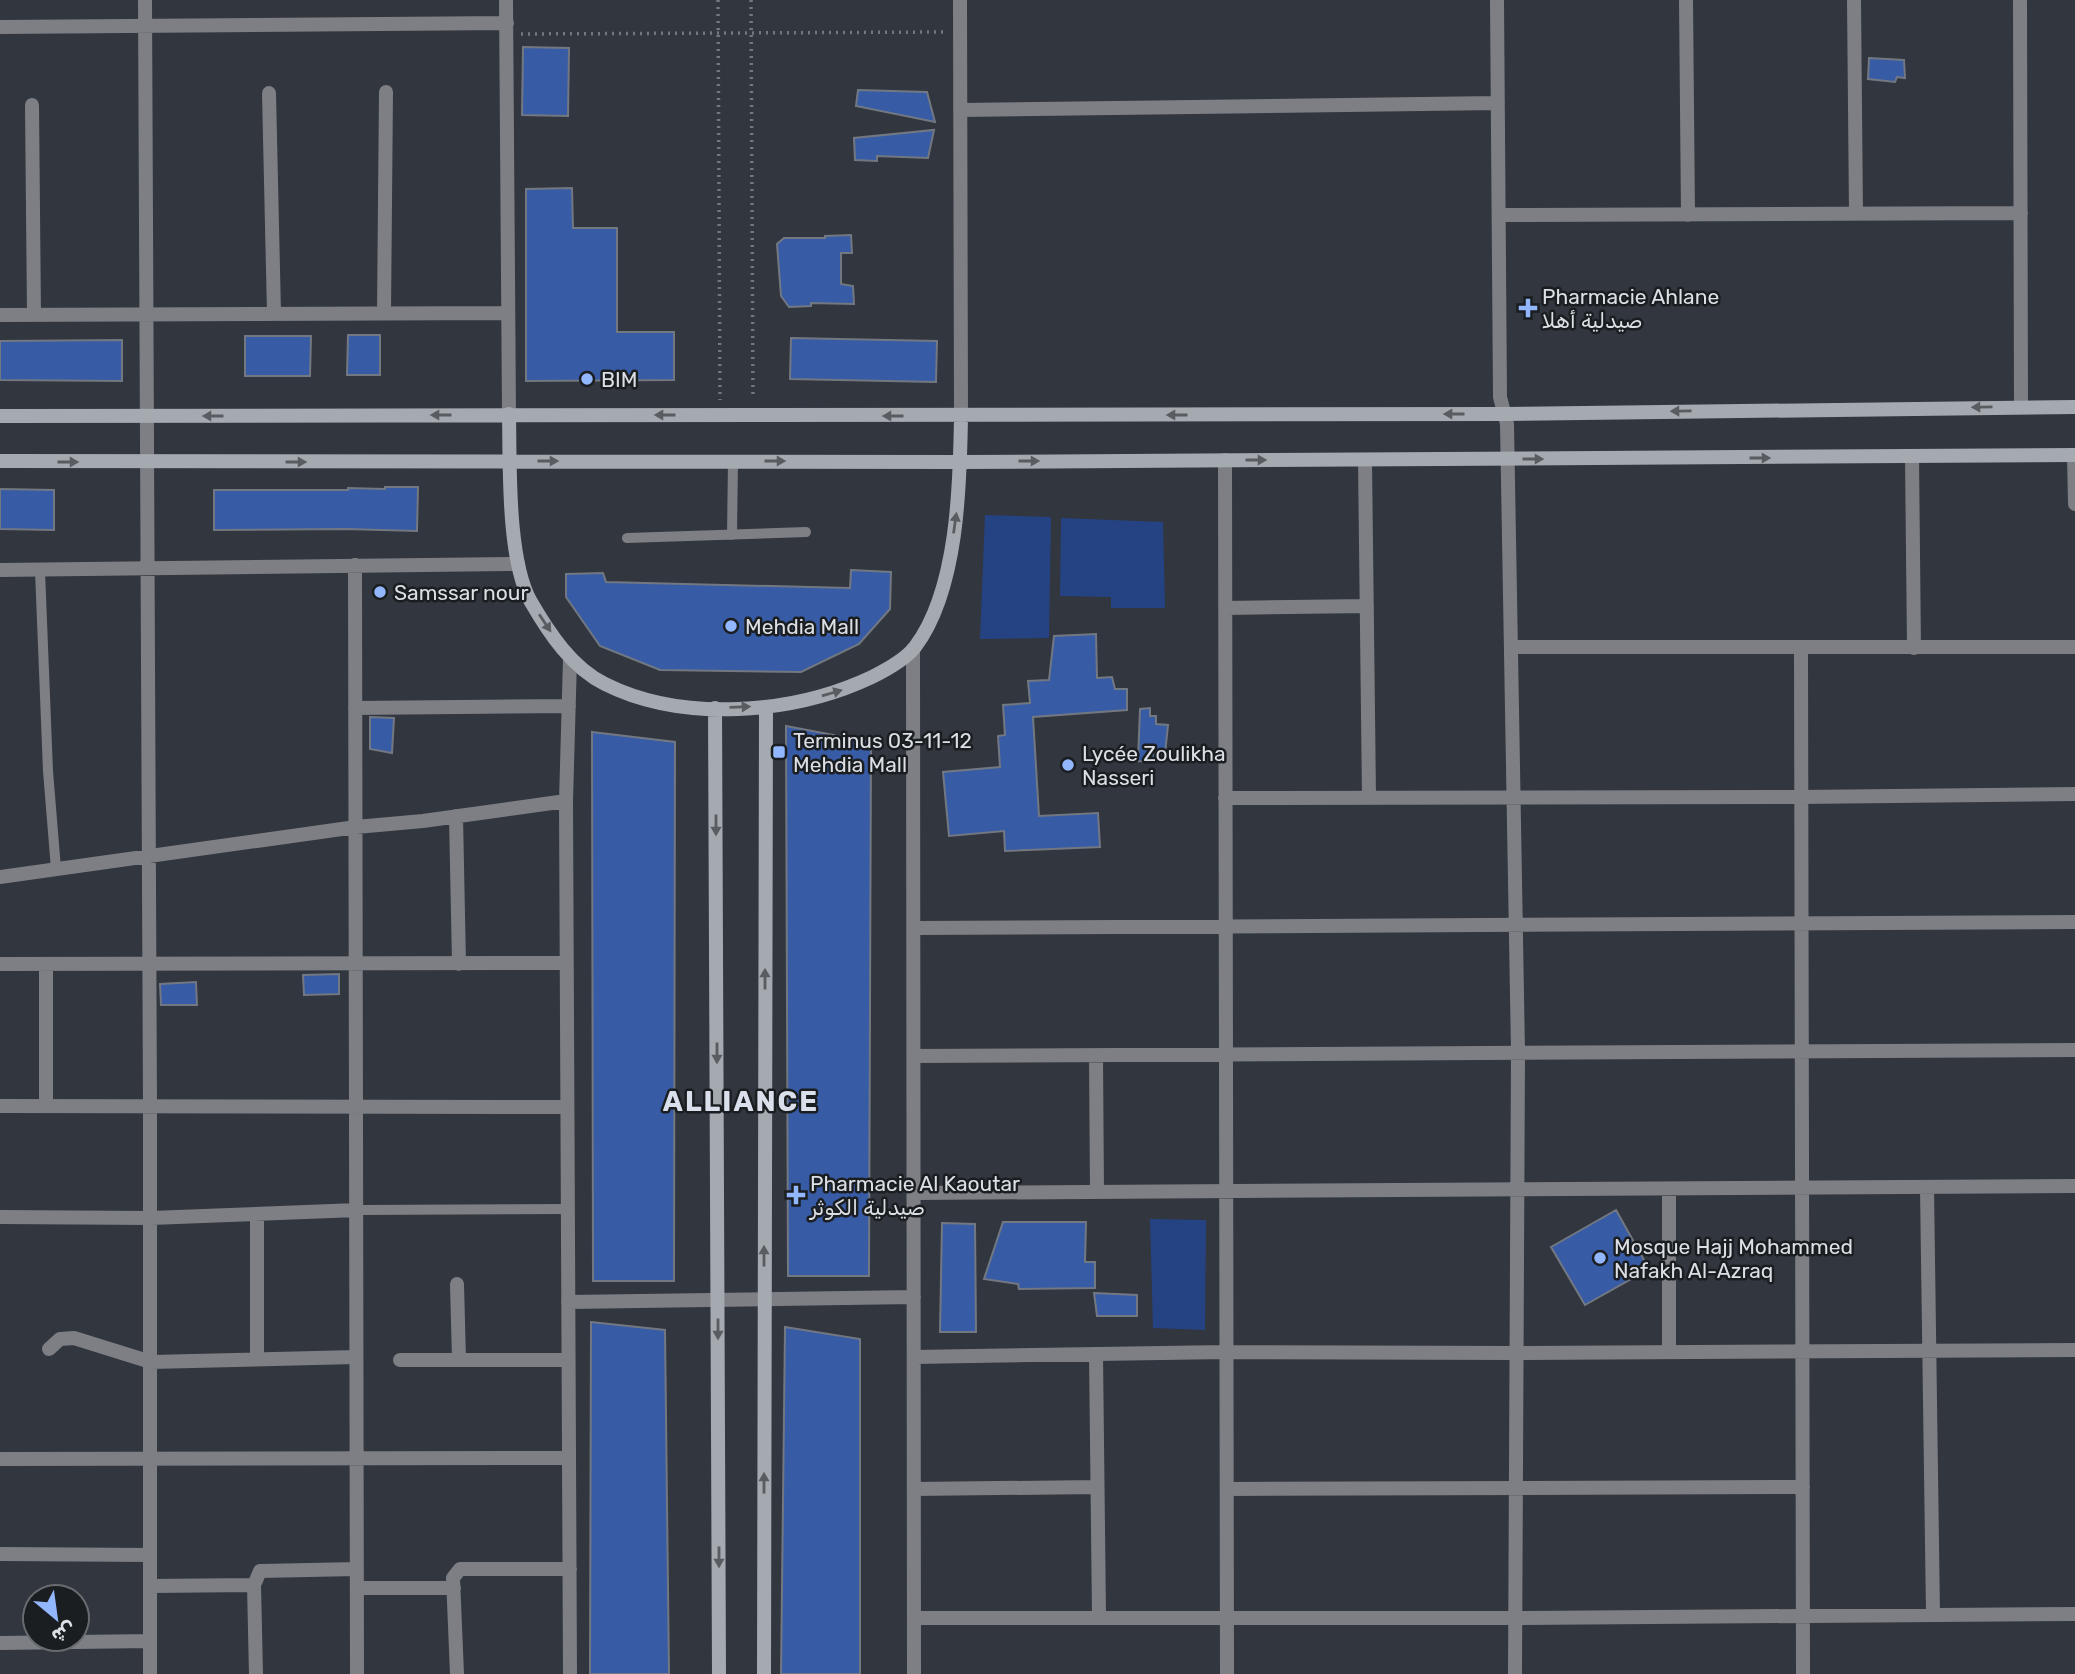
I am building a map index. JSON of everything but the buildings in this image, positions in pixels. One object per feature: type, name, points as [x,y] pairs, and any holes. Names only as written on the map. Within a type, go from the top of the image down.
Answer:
[{"type":"street","points":[[145,0],[150,1674]]},
{"type":"street","points":[[506,0],[511,509],[518,564],[529,600],[570,659],[602,683],[682,706],[715,708],[765,707],[799,702],[844,690],[886,670],[914,649],[927,626],[944,579],[952,545],[961,462],[960,0]]},
{"type":"street","points":[[1497,0],[1500,397],[1507,425],[1518,1052],[1516,1674]]},
{"type":"street","points":[[1686,0],[1688,215]]},
{"type":"street","points":[[1854,0],[1856,214]]},
{"type":"street","points":[[2020,0],[2021,407]]},
{"type":"street","points":[[0,27],[506,29]]},
{"type":"street","points":[[384,313],[386,92]]},
{"type":"street","points":[[269,93],[274,313]]},
{"type":"street","points":[[960,110],[1498,103]]},
{"type":"street","points":[[32,105],[34,315]]},
{"type":"street","points":[[1499,215],[2021,213]]},
{"type":"street","points":[[0,315],[507,313]]},
{"type":"street","points":[[0,416],[1505,414],[2075,407]]},
{"type":"street","points":[[0,461],[961,462],[2075,455],[2075,504]]},
{"type":"street","points":[[1912,457],[1914,648]]},
{"type":"street","points":[[1225,460],[1227,1674]]},
{"type":"street","points":[[1365,460],[1369,798]]},
{"type":"street","points":[[0,570],[518,564]]},
{"type":"street","points":[[355,565],[357,1674]]},
{"type":"street","points":[[1225,608],[1367,606]]},
{"type":"street","points":[[1512,647],[2075,648]]},
{"type":"street","points":[[1801,648],[1803,1674]]},
{"type":"street","points":[[914,649],[914,1674]]},
{"type":"street","points":[[570,659],[566,801],[570,1674]]},
{"type":"street","points":[[355,708],[569,706]]},
{"type":"street","points":[[764,1674],[765,707]]},
{"type":"street","points":[[715,708],[719,1674]]},
{"type":"street","points":[[1225,798],[2075,794]]},
{"type":"street","points":[[0,877],[356,827],[566,801]]},
{"type":"street","points":[[456,816],[459,964]]},
{"type":"street","points":[[915,928],[2075,922]]},
{"type":"street","points":[[0,964],[566,963]]},
{"type":"street","points":[[46,964],[46,1106]]},
{"type":"street","points":[[914,1056],[2075,1050]]},
{"type":"street","points":[[1096,1056],[1097,1192]]},
{"type":"street","points":[[0,1106],[566,1107]]},
{"type":"street","points":[[914,1194],[2075,1186]]},
{"type":"street","points":[[1927,1188],[1933,1614]]},
{"type":"street","points":[[1669,1189],[1669,1352]]},
{"type":"street","points":[[0,1217],[150,1218],[357,1210]]},
{"type":"street","points":[[257,1214],[257,1359]]},
{"type":"street","points":[[457,1284],[459,1360]]},
{"type":"street","points":[[568,1302],[914,1297]]},
{"type":"street","points":[[49,1349],[60,1339],[74,1338],[151,1362],[356,1357]]},
{"type":"street","points":[[914,1357],[1226,1352],[2075,1350]]},
{"type":"street","points":[[1096,1354],[1099,1616]]},
{"type":"street","points":[[400,1360],[568,1360]]},
{"type":"street","points":[[0,1458],[569,1458]]},
{"type":"street","points":[[914,1489],[1097,1487]]},
{"type":"street","points":[[1227,1489],[1803,1487]]},
{"type":"street","points":[[0,1554],[150,1555]]},
{"type":"street","points":[[256,1674],[254,1585],[258,1574],[264,1570],[357,1569]]},
{"type":"street","points":[[457,1674],[453,1577],[460,1569],[570,1569]]},
{"type":"street","points":[[150,1586],[254,1585]]},
{"type":"street","points":[[357,1587],[454,1588]]},
{"type":"street","points":[[914,1618],[2075,1614]]},
{"type":"street","points":[[0,1643],[150,1641]]},
{"type":"lane","points":[[732,535],[733,461]]},
{"type":"lane","points":[[626,538],[806,532]]},
{"type":"lane","points":[[40,571],[48,771],[56,869]]},
{"type":"lane","points":[[357,1210],[567,1209]]},
{"type":"path","points":[[718,0],[720,415]]},
{"type":"path","points":[[751,0],[753,415]]},
{"type":"path","points":[[506,29],[718,34],[960,32]]},
{"type":"shaded area","points":[[985,515],[1051,517],[1049,638],[980,639]]},
{"type":"shaded area","points":[[1061,518],[1163,522],[1165,608],[1111,608],[1111,597],[1060,596]]},
{"type":"shaded area","points":[[1150,1219],[1206,1220],[1205,1330],[1153,1328]]},
{"type":"place","name":"Pharmacie Ahlane صيدلية أهلا","points":[[1528,308]]},
{"type":"place","name":"BIM","points":[[587,379]]},
{"type":"place","name":"Samssar nour","points":[[380,592]]},
{"type":"place","name":"Mehdia Mall","points":[[731,626]]},
{"type":"place","name":"Terminus 03-11-12 Mehdia Mall","points":[[779,752]]},
{"type":"place","name":"Lycée Zoulikha Nasseri","points":[[1068,765]]},
{"type":"place","name":"Pharmacie Al Kaoutar صيدلية الكوثر","points":[[796,1195]]},
{"type":"place","name":"Mosque Hajj Mohammed Nafakh Al-Azraq","points":[[1600,1258]]},
{"type":"district","name":"ALLIANCE","points":[[741,1101]]}]
